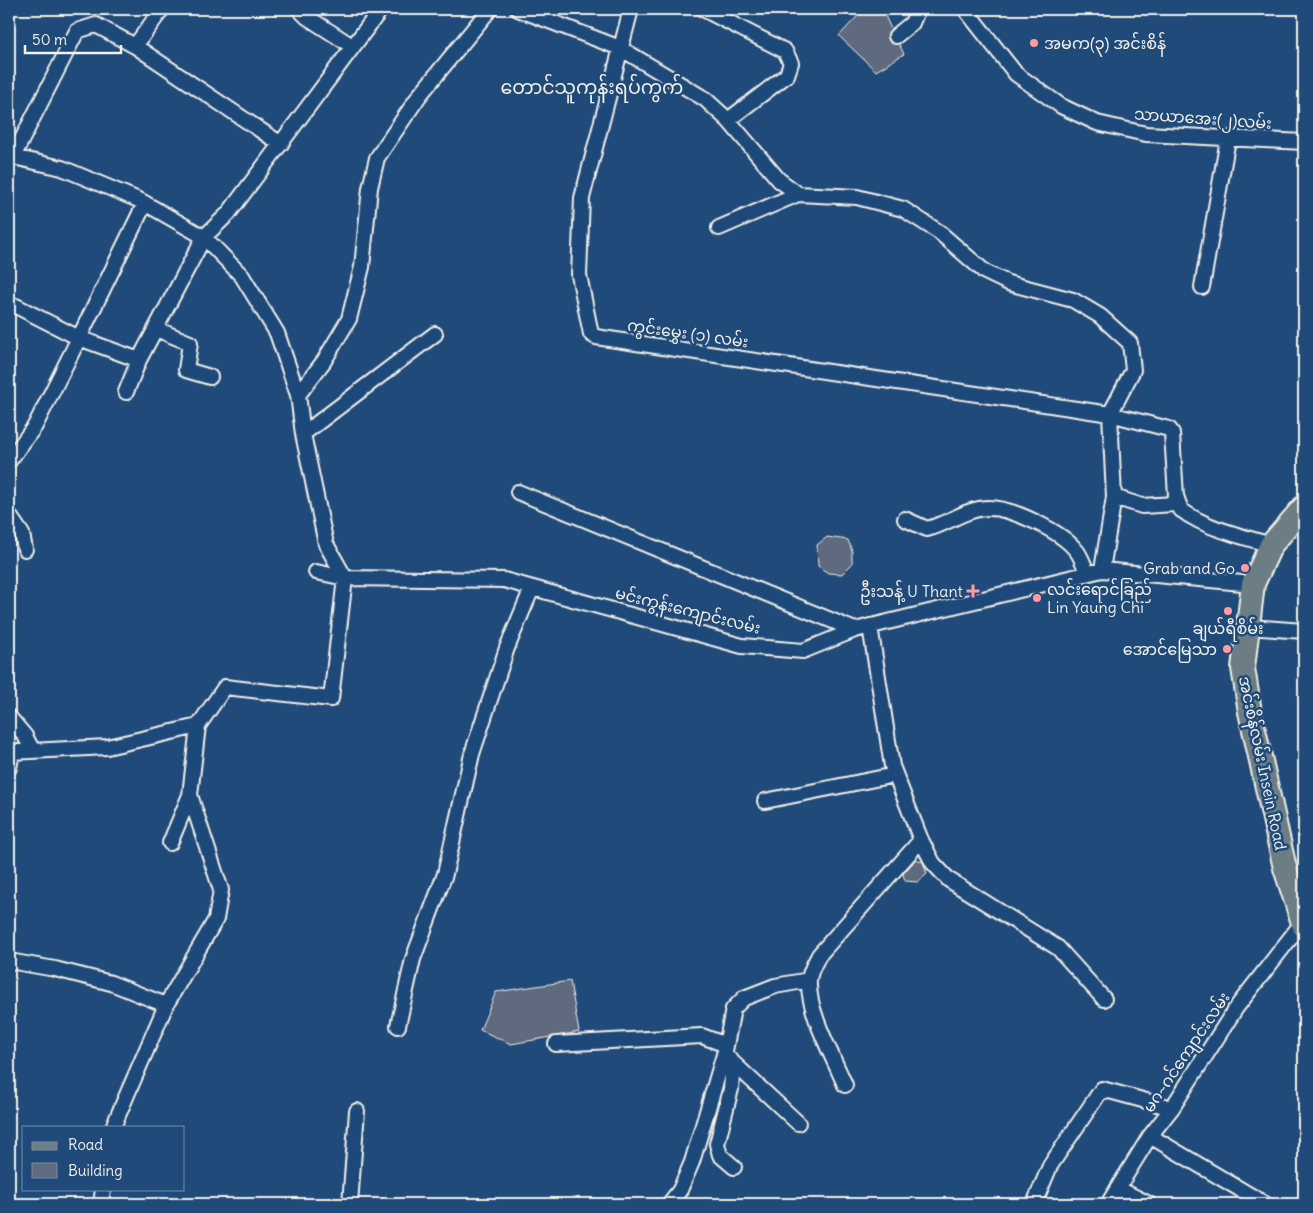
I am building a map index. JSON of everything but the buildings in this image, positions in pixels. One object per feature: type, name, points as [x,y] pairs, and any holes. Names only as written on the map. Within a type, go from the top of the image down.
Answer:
[{"type":"main road","name":"အင်းစိန်လမ်း Insein Road","points":[[1303,924],[1285,868],[1250,712],[1243,668],[1253,584],[1271,546],[1304,507]]},
{"type":"street","points":[[135,46],[162,9]]},
{"type":"street","points":[[299,9],[306,17],[352,46]]},
{"type":"street","points":[[126,392],[139,360],[204,237],[228,214],[381,9]]},
{"type":"street","points":[[298,395],[324,361],[349,319],[362,267],[370,188],[377,158],[419,96],[490,9]]},
{"type":"street","points":[[518,9],[620,48],[705,99],[728,120],[779,180],[798,194]]},
{"type":"street","name":"ကွင်းမွှေး (၁) လမ်း","points":[[631,9],[582,198],[579,274],[591,334],[596,337],[1110,414]]},
{"type":"street","points":[[703,9],[785,51],[791,63],[787,75],[728,120]]},
{"type":"street","points":[[896,36],[912,23],[918,9]]},
{"type":"street","name":"သာယာအေး(၂)လမ်း","points":[[965,9],[1016,74],[1061,106],[1097,123],[1146,134],[1304,142]]},
{"type":"street","points":[[170,843],[190,795],[198,726],[225,687],[331,699],[345,578],[326,544],[303,434],[298,395],[277,332],[242,276],[204,237],[145,203],[62,168],[12,155],[76,31],[96,25],[135,46],[281,144]]},
{"type":"street","points":[[1202,287],[1228,139]]},
{"type":"street","points":[[719,228],[798,194],[857,197],[903,209],[939,232],[985,272],[1008,283],[1073,300],[1100,316],[1130,344],[1133,370],[1110,414],[1114,497],[1102,570]]},
{"type":"street","points":[[9,461],[35,426],[145,203]]},
{"type":"street","points":[[16,306],[79,338],[139,360]]},
{"type":"street","points":[[156,329],[190,343],[186,370],[210,377]]},
{"type":"street","points":[[303,434],[435,334]]},
{"type":"street","points":[[1110,414],[1171,430],[1176,496],[1181,510]]},
{"type":"street","points":[[518,492],[855,630]]},
{"type":"street","points":[[1114,497],[1142,506],[1175,504],[1181,510],[1216,528],[1271,546]]},
{"type":"street","points":[[905,519],[927,529],[940,526],[962,514],[989,508],[1012,513],[1038,524],[1065,539],[1076,550],[1087,573]]},
{"type":"street","points":[[9,515],[22,534],[25,549]]},
{"type":"street","name":"မင်းကွန်းကျောင်းလမ်း","points":[[316,572],[345,578],[504,580],[742,646],[803,651],[855,630],[1102,570],[1253,584]]},
{"type":"street","points":[[398,1026],[413,959],[445,874],[472,754],[507,648],[532,588]]},
{"type":"street","points":[[870,626],[892,766],[921,840],[933,863],[950,880],[1058,948],[1104,999]]},
{"type":"street","points":[[1248,627],[1304,631]]},
{"type":"street","points":[[9,717],[25,736],[33,751]]},
{"type":"street","points":[[9,768],[11,752],[108,747],[198,726]]},
{"type":"street","points":[[765,802],[895,774]]},
{"type":"street","points":[[113,1126],[166,1004],[216,919],[221,890],[190,795]]},
{"type":"street","points":[[845,1085],[815,1013],[809,980],[812,969],[819,955],[921,840]]},
{"type":"street","name":"မဂ~ဂင်ကျောင်းလမ်း","points":[[1108,1204],[1122,1195],[1150,1136],[1172,1108],[1236,1008],[1303,924]]},
{"type":"street","points":[[9,961],[112,982],[166,1004]]},
{"type":"street","points":[[669,1204],[680,1190],[692,1162],[725,1048],[733,1009],[744,998],[775,986],[809,980]]},
{"type":"street","points":[[556,1044],[702,1036],[725,1048],[733,1064],[756,1082],[798,1123]]},
{"type":"street","points":[[733,1064],[731,1090],[717,1144],[720,1155],[734,1167]]},
{"type":"street","points":[[1034,1204],[1050,1166],[1102,1089],[1172,1108]]},
{"type":"street","points":[[350,1204],[357,1111]]},
{"type":"street","points":[[1150,1136],[1265,1204]]},
{"type":"street","points":[[101,1204],[102,1190]]},
{"type":"street","points":[[1122,1195],[1149,1204]]},
{"type":"place","name":"အမက(၃) အင်းစိန်","points":[[1034,43]]},
{"type":"place","name":"Grab and Go","points":[[1245,568]]},
{"type":"place","name":"ဦးသန့် U Thant","points":[[973,591]]},
{"type":"place","name":"လင်းရောင်ခြည် Lin Yaung Chi","points":[[1037,598]]},
{"type":"place","name":"ချယ်ရီစိမ်း","points":[[1228,611]]},
{"type":"place","name":"အောင်မြေသာ","points":[[1227,649]]},
{"type":"district","name":"တောင်သူကုန်းရပ်ကွက်","points":[[592,87]]}]
